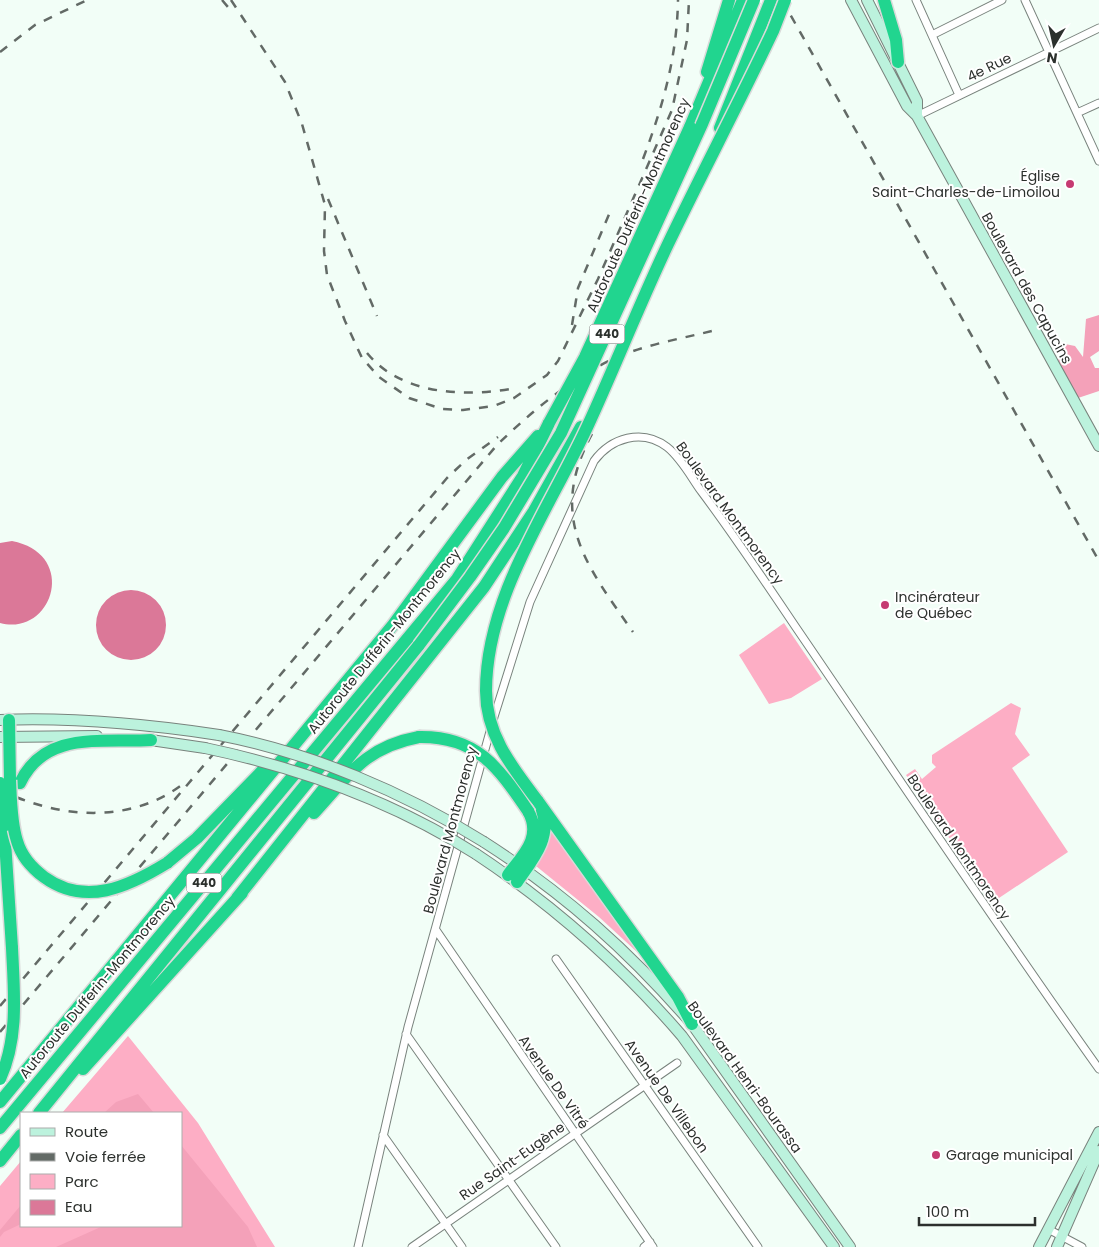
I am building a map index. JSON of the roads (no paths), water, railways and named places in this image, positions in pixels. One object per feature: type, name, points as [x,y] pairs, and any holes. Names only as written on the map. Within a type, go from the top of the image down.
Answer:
[{"type":"highway","points":[[690,127],[729,0]]},
{"type":"highway","name":"Autoroute Dufferin-Montmorency","points":[[0,1128],[457,579],[476,551],[523,476],[585,357],[690,127],[743,0]]},
{"type":"highway","name":"Autoroute Dufferin-Montmorency","points":[[42,1109],[419,645],[498,536],[561,432],[702,124],[754,0]]},
{"type":"highway","points":[[697,183],[771,0]]},
{"type":"highway","points":[[692,1024],[678,997],[535,805],[510,765],[495,737],[487,707],[489,660],[503,605],[523,553],[589,424],[604,386],[697,183],[756,68],[785,0]]},
{"type":"highway","points":[[884,0],[896,40],[898,62]]},
{"type":"highway","points":[[236,898],[484,586],[534,512],[604,386]]},
{"type":"highway","points":[[0,1102],[393,625],[433,574],[502,477],[549,423]]},
{"type":"highway","points":[[4,720],[4,737],[13,807],[13,827],[22,853],[39,873],[63,888],[87,892],[114,890],[132,883],[167,863],[197,838],[340,689]]},
{"type":"highway","points":[[42,1109],[98,1055],[236,898],[358,764],[386,745],[419,737],[450,739],[478,751],[535,805],[532,841],[522,866],[513,878]]},
{"type":"highway","points":[[0,1078],[11,1046],[14,1002],[10,782],[36,759],[51,750],[78,742],[151,740]]},
{"type":"highway","points":[[0,1161],[20,1136]]},
{"type":"main road","name":"Boulevard des Capucins","points":[[851,0],[907,106],[917,116],[1099,446]]},
{"type":"main road","name":"Boulevard des Capucins","points":[[867,0],[917,101],[917,116]]},
{"type":"main road","name":"Boulevard Henri-Bourassa","points":[[4,720],[63,719],[114,722],[219,735],[295,755],[363,780],[442,816],[484,842],[522,866],[617,943],[692,1024],[850,1247]]},
{"type":"main road","name":"Boulevard Henri-Bourassa","points":[[4,737],[72,735],[151,740],[205,748],[246,757],[331,783],[386,806],[476,854],[513,878],[593,945],[664,1015],[688,1043],[834,1247]]},
{"type":"main road","points":[[1040,1247],[1099,1132]]},
{"type":"main road","points":[[1057,1247],[1099,1151]]},
{"type":"street","points":[[916,0],[959,95]]},
{"type":"street","points":[[932,35],[1002,0]]},
{"type":"street","points":[[1025,0],[1099,162]]},
{"type":"street","name":"4e Rue","points":[[917,116],[1099,28]]},
{"type":"street","points":[[1077,113],[1099,102]]},
{"type":"street","name":"Boulevard Montmorency","points":[[358,1247],[406,1034],[494,717],[540,578],[594,461],[602,449],[614,442],[628,438],[644,437],[667,447],[739,542],[1014,951],[1099,1069]]},
{"type":"street","name":"Avenue De Vitré","points":[[436,930],[649,1245]]},
{"type":"street","name":"Avenue De Villebon","points":[[556,959],[758,1247]]},
{"type":"street","points":[[406,1034],[556,1247]]},
{"type":"street","name":"Rue Saint-Eugène","points":[[412,1247],[677,1063]]},
{"type":"street","points":[[383,1134],[462,1247]]},
{"type":"street","points":[[1048,1229],[1082,1247]]},
{"type":"water","points":[[12,541],[33,549],[46,561],[52,576],[51,592],[45,607],[34,618],[18,624],[0,623],[0,543]]},
{"type":"water","points":[[131,590],[144,593],[156,600],[163,612],[166,625],[163,638],[156,650],[144,657],[131,660],[118,657],[106,650],[99,638],[96,625],[99,612],[106,600],[118,593]]},
{"type":"railway","points":[[0,52],[35,25],[87,0]]},
{"type":"railway","points":[[222,0],[233,13]]},
{"type":"railway","points":[[231,0],[285,82],[302,124],[325,205],[324,251],[327,275],[362,358],[379,377],[409,398],[442,409],[463,410],[494,406],[514,398],[547,375],[558,361],[598,279],[672,110],[687,40],[689,0]]},
{"type":"railway","points":[[643,159],[668,81],[675,41],[678,0]]},
{"type":"railway","points":[[782,0],[1099,561]]},
{"type":"railway","points":[[328,199],[377,316]]},
{"type":"railway","points":[[572,325],[578,288],[610,212]]},
{"type":"railway","points":[[0,1032],[497,445],[551,397],[597,367],[637,350],[712,331]]},
{"type":"railway","points":[[367,353],[381,367],[398,378],[436,390],[477,392],[516,388]]},
{"type":"railway","points":[[592,434],[579,464],[573,491],[573,515],[578,539],[588,562],[600,584],[633,632]]},
{"type":"railway","points":[[0,1006],[447,478],[466,460],[498,437]]},
{"type":"railway","points":[[0,790],[45,807],[93,813],[117,811],[140,806],[162,797],[183,784]]},
{"type":"place","name":"Église Saint-Charles-de-Limoilou","points":[[1070,184]]},
{"type":"place","name":"Incinérateur de Québec","points":[[885,605]]},
{"type":"place","name":"Garage municipal","points":[[936,1155]]}]
